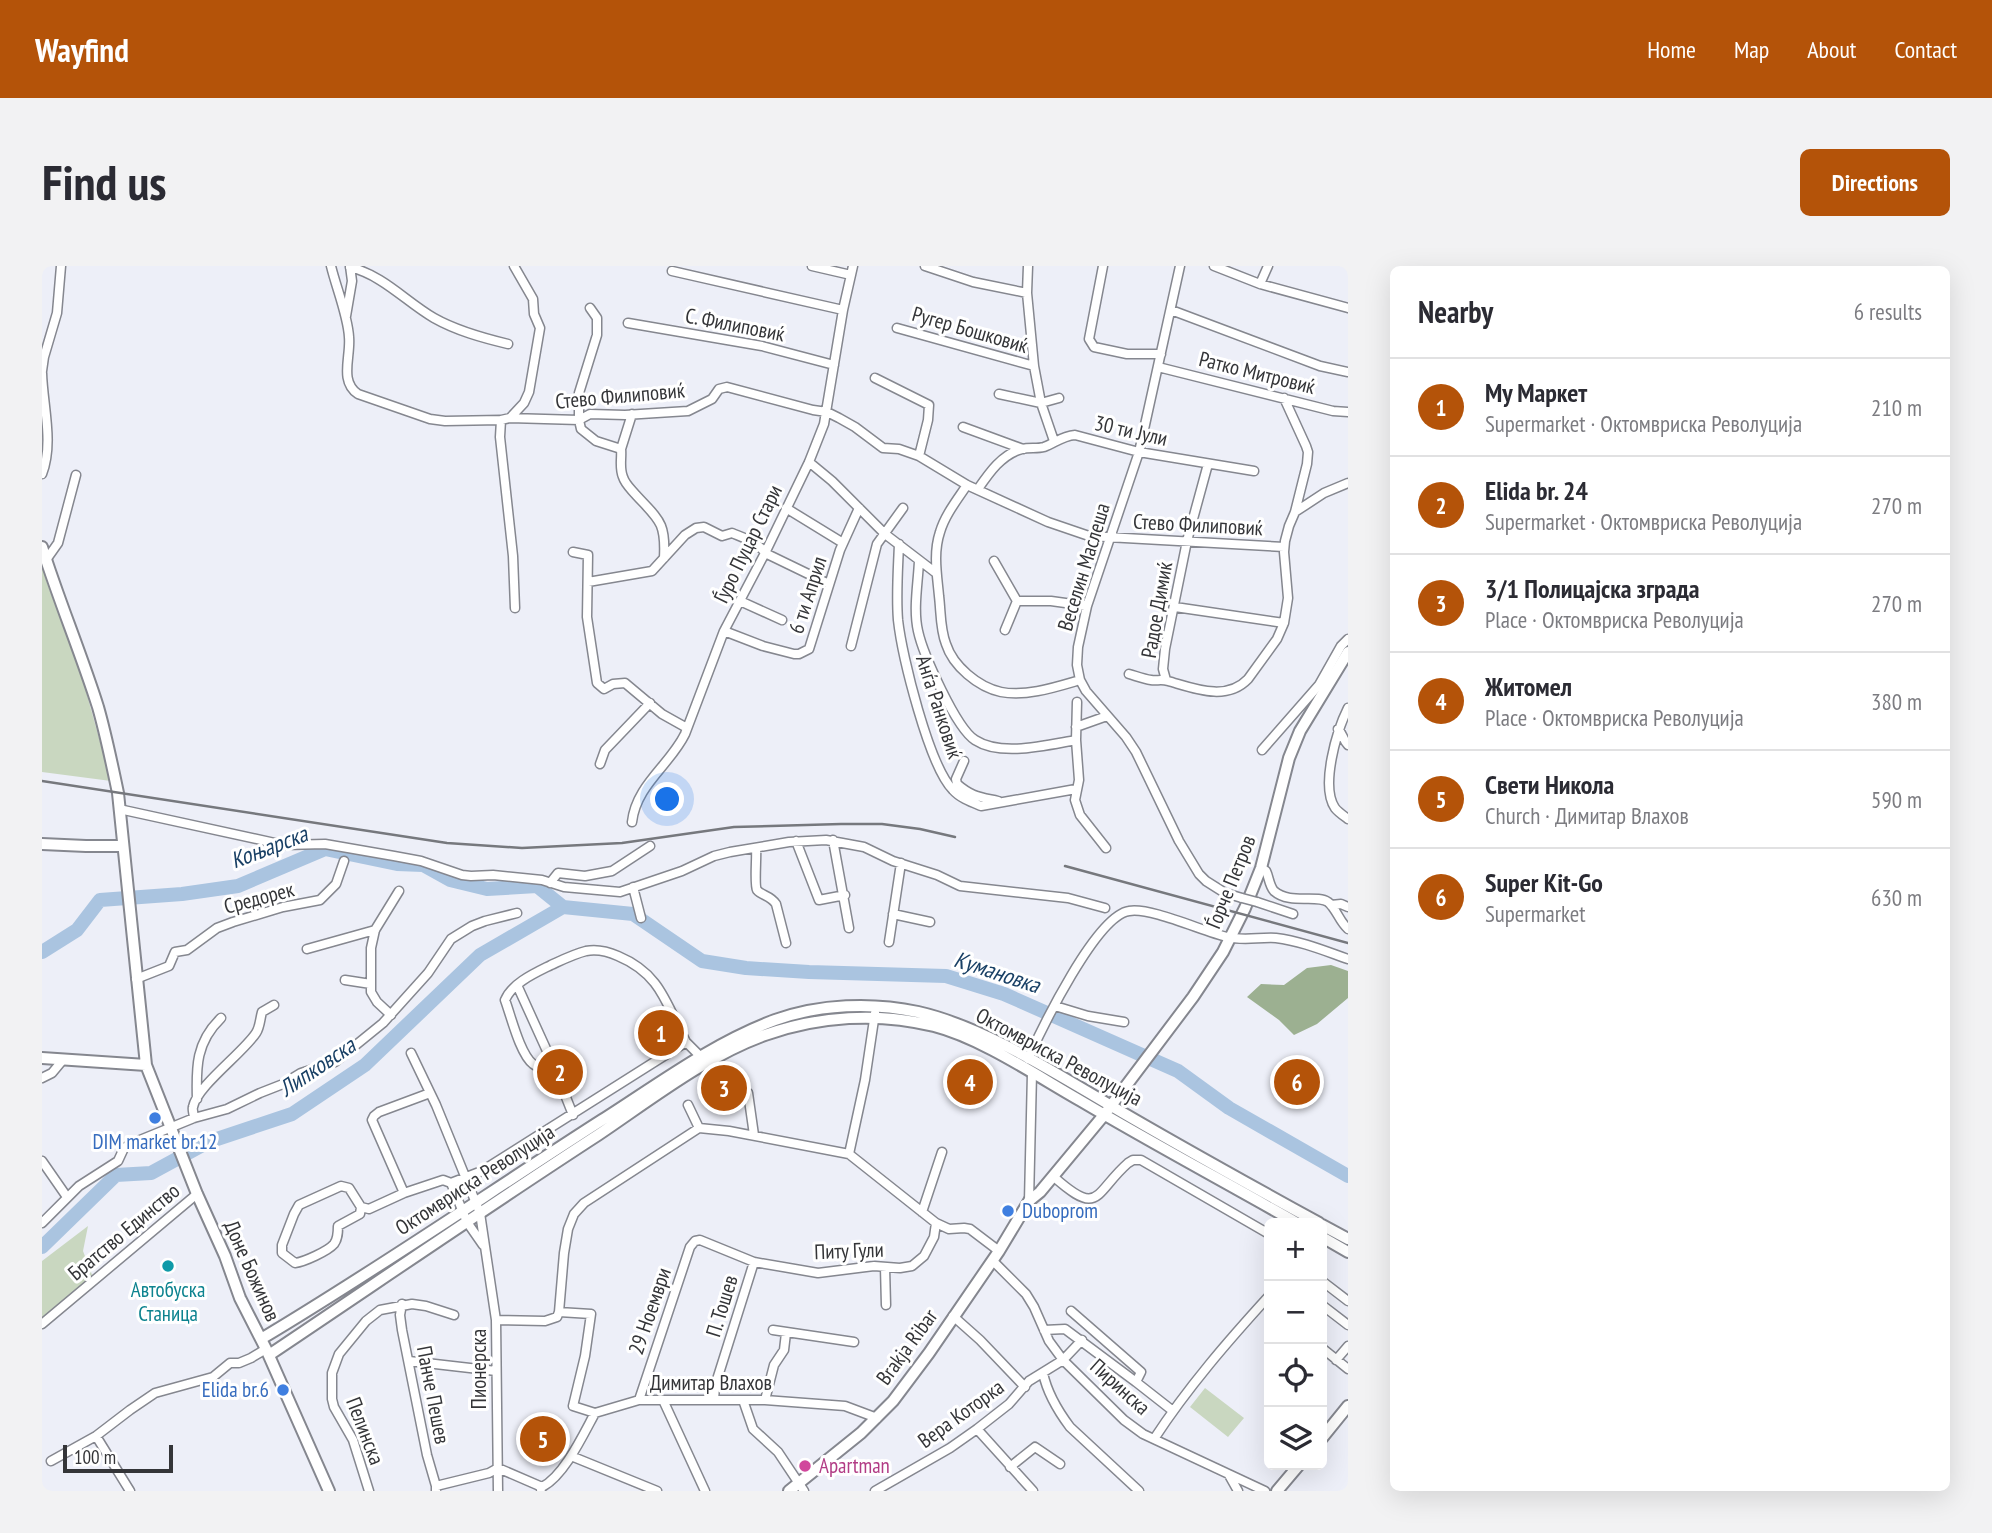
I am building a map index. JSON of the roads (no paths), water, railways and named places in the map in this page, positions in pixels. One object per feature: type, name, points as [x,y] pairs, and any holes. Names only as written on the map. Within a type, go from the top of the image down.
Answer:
[{"type":"street","points":[[42,474],[47,454],[47,438],[42,372],[57,313],[61,266]]},
{"type":"street","points":[[331,266],[345,319]]},
{"type":"street","points":[[514,266],[533,299],[534,314],[540,328],[529,392],[524,403],[506,419],[500,437],[513,556],[515,608]]},
{"type":"street","points":[[812,266],[852,270]]},
{"type":"street","points":[[925,266],[973,282],[1027,293]]},
{"type":"street","name":"Ругер Бошковиќ","points":[[1028,266],[1027,293],[1034,366],[1041,404],[1054,441]]},
{"type":"street","points":[[1103,266],[1089,339],[1091,344],[1127,354],[1161,354]]},
{"type":"street","name":"Веселин Маслеша","points":[[1080,680],[1078,647],[1087,606],[1139,452],[1180,266]]},
{"type":"street","points":[[1214,266],[1260,284],[1348,308]]},
{"type":"street","points":[[1260,284],[1268,266]]},
{"type":"street","points":[[345,319],[352,281],[350,267],[388,284],[435,318],[467,332],[508,344]]},
{"type":"street","name":"Ѓуро Пуцар Стари","points":[[632,822],[633,813],[645,786],[678,749],[724,631],[808,462],[827,412],[852,270]]},
{"type":"street","points":[[672,271],[843,310]]},
{"type":"street","points":[[590,308],[597,318],[597,335],[579,393],[579,420],[581,429],[596,441],[621,449]]},
{"type":"street","points":[[1171,310],[1320,366],[1348,372]]},
{"type":"street","name":"Стево Филиповиќ","points":[[345,319],[349,338],[349,388],[358,394],[430,419],[579,420],[590,414],[688,411],[712,399],[719,389],[727,387],[827,412],[855,427],[883,448],[898,449],[919,456],[967,485],[1048,522],[1089,536],[1284,547]]},
{"type":"street","name":"С. Филиповиќ","points":[[628,323],[762,346],[834,365]]},
{"type":"street","name":"Ругер Бошковиќ","points":[[897,328],[1034,366]]},
{"type":"street","name":"Ратко Митровиќ","points":[[1158,367],[1333,411],[1348,412]]},
{"type":"street","points":[[875,378],[929,405],[919,456]]},
{"type":"street","points":[[999,394],[1041,404],[1059,398]]},
{"type":"street","points":[[1129,674],[1166,680],[1202,691],[1232,690],[1242,685],[1277,639],[1284,623],[1288,598],[1284,547],[1308,452],[1284,398]]},
{"type":"street","points":[[632,414],[621,449],[620,469],[625,482],[659,518],[665,538],[664,558]]},
{"type":"street","points":[[963,427],[1023,449]]},
{"type":"street","name":"30 ти Јули","points":[[978,489],[998,463],[1008,456],[1023,449],[1044,447],[1064,437],[1075,435],[1139,452],[1254,471]]},
{"type":"street","points":[[808,462],[832,481],[885,534],[936,573]]},
{"type":"street","name":"Радое Димиќ","points":[[1166,680],[1163,669],[1165,649],[1187,541],[1208,464]]},
{"type":"street","points":[[46,560],[58,543],[76,475]]},
{"type":"street","points":[[1295,512],[1324,493],[1348,483]]},
{"type":"street","points":[[967,485],[940,529],[936,554],[942,630],[946,645],[955,660],[968,675],[982,685],[1000,692],[1050,688],[1080,680],[1136,752],[1179,841],[1199,874],[1225,893],[1293,914]]},
{"type":"street","points":[[786,508],[843,543]]},
{"type":"street","name":"6 ти Април","points":[[724,631],[763,646],[799,654],[809,649],[843,543],[859,508]]},
{"type":"street","points":[[851,646],[877,544],[903,508]]},
{"type":"street","points":[[588,582],[652,571],[685,535],[696,528],[704,527],[722,536],[732,533],[761,547],[765,553],[829,584]]},
{"type":"street","name":"Анѓа Ранковиќ","points":[[899,544],[897,598],[902,647],[937,761],[954,792],[968,802],[981,806],[1076,789]]},
{"type":"street","name":"Доне Божинов","points":[[42,547],[98,707],[111,757],[118,793],[146,1065],[240,1298],[329,1491]]},
{"type":"street","points":[[573,552],[588,555],[587,617],[597,683],[604,689],[613,684],[625,683],[669,719],[687,728]]},
{"type":"street","points":[[919,561],[916,614],[918,632],[953,714],[963,729],[975,740],[994,747],[1021,749],[1076,740]]},
{"type":"street","points":[[994,561],[1017,601]]},
{"type":"street","points":[[740,601],[782,620]]},
{"type":"street","points":[[1017,601],[1051,601],[1087,606]]},
{"type":"street","points":[[1005,631],[1017,601]]},
{"type":"street","points":[[1175,607],[1284,623]]},
{"type":"street","points":[[1262,750],[1319,685],[1341,646],[1348,639]]},
{"type":"street","name":"Ѓорче Петров","points":[[1054,1177],[1193,997],[1230,938],[1261,868],[1289,758],[1300,732],[1348,652]]},
{"type":"street","points":[[1077,702],[1079,780],[1075,800],[1080,815],[1106,848]]},
{"type":"street","points":[[600,764],[605,750],[650,703]]},
{"type":"street","points":[[1348,708],[1338,729],[1330,794],[1335,808],[1348,819]]},
{"type":"street","points":[[1076,727],[1107,716]]},
{"type":"street","points":[[1338,729],[1342,733],[1343,741],[1348,745]]},
{"type":"street","points":[[964,761],[956,779],[957,784],[980,799],[1000,802]]},
{"type":"street","points":[[119,809],[284,845],[337,846],[421,861],[462,875],[542,880],[564,887],[611,893],[682,871],[714,856],[730,852],[796,841],[833,840],[864,847],[960,886],[1068,898],[1105,908]]},
{"type":"street","points":[[833,840],[849,928]]},
{"type":"street","points":[[796,841],[819,900],[845,895]]},
{"type":"street","points":[[42,844],[123,846]]},
{"type":"street","points":[[550,883],[558,873],[585,876],[612,872],[650,846]]},
{"type":"street","points":[[756,848],[755,887],[776,904],[786,943]]},
{"type":"street","name":"Средорек","points":[[136,978],[169,966],[176,952],[187,950],[217,928],[273,909],[320,900],[336,884],[344,861]]},
{"type":"street","points":[[889,942],[901,863]]},
{"type":"street","points":[[1261,868],[1266,870],[1274,890],[1283,896],[1326,901],[1348,929]]},
{"type":"street","points":[[633,887],[641,918]]},
{"type":"street","points":[[391,1015],[371,992],[371,948],[375,930],[399,891]]},
{"type":"street","points":[[1331,905],[1341,904],[1348,907]]},
{"type":"street","points":[[1028,1059],[1064,986],[1093,942],[1119,915],[1130,911],[1153,914],[1230,938],[1276,938],[1348,959]]},
{"type":"street","points":[[42,1223],[79,1186],[118,1161],[124,1147],[194,1118],[228,1109],[301,1073],[335,1062],[391,1015],[428,973],[451,939],[485,921],[517,913]]},
{"type":"street","points":[[893,914],[930,922]]},
{"type":"street","points":[[307,949],[375,930]]},
{"type":"street","points":[[555,1069],[543,1069],[531,1063],[524,1052],[505,1000],[517,985],[538,971],[586,951],[615,955],[642,969],[653,980],[666,1001],[686,1042],[701,1057]]},
{"type":"street","points":[[345,980],[371,984]]},
{"type":"street","points":[[517,985],[573,1115]]},
{"type":"street","points":[[194,1118],[193,1105],[197,1099],[216,1074],[258,1030],[262,1012],[274,1005]]},
{"type":"street","points":[[1055,1006],[1088,1016],[1124,1022]]},
{"type":"street","name":"Октомвриска Револуција","points":[[265,1348],[464,1216],[475,1202],[701,1057],[746,1032],[777,1020],[820,1009],[917,1012],[952,1022],[998,1042],[1289,1218]]},
{"type":"street","points":[[849,1154],[865,1080],[875,1012]]},
{"type":"street","name":"Октомвриска Револуција","points":[[265,1348],[329,1299],[464,1216],[480,1213],[684,1079],[743,1044],[789,1027],[875,1012],[951,1031],[974,1041],[1309,1218]]},
{"type":"street","points":[[197,1099],[196,1076],[201,1047],[206,1034],[220,1018]]},
{"type":"street","points":[[361,1207],[360,1214],[338,1226],[334,1244],[295,1264],[282,1253],[282,1245],[299,1205],[341,1186],[349,1188],[361,1207],[369,1209],[404,1193],[443,1180],[451,1182],[466,1177],[500,1161],[686,1042]]},
{"type":"street","name":"Пионерска","points":[[411,1053],[480,1213],[496,1320],[498,1491]]},
{"type":"street","points":[[42,1058],[146,1065]]},
{"type":"street","points":[[42,1078],[52,1073],[62,1060]]},
{"type":"street","points":[[1029,1202],[1032,1073]]},
{"type":"street","points":[[404,1193],[372,1120],[379,1112],[430,1093]]},
{"type":"street","points":[[748,1093],[754,1135]]},
{"type":"street","points":[[688,1105],[699,1128]]},
{"type":"street","points":[[496,1320],[554,1320],[559,1312],[565,1240],[570,1220],[578,1209],[699,1128],[754,1135],[849,1154],[936,1223]]},
{"type":"street","points":[[922,1212],[942,1152]]},
{"type":"street","points":[[1054,1177],[1078,1197],[1095,1197],[1128,1163],[1141,1160],[1264,1231]]},
{"type":"street","points":[[42,1161],[67,1197]]},
{"type":"street","name":"Brakja Ribar","points":[[797,1488],[877,1418],[908,1381],[996,1256],[1029,1202],[1054,1177]]},
{"type":"street","name":"Пионерска","points":[[451,1182],[464,1216],[485,1248]]},
{"type":"street","name":"Братство Единство","points":[[42,1324],[197,1194]]},
{"type":"street","name":"Пиринска","points":[[936,1223],[949,1229],[970,1229],[996,1256],[1026,1294],[1049,1340],[1063,1360],[1124,1420],[1143,1434],[1265,1491]]},
{"type":"street","name":"Питу Гули","points":[[700,1240],[754,1262],[818,1273],[874,1266],[900,1268],[918,1262],[929,1247],[936,1223]]},
{"type":"street","name":"Октомвриска Револуција","points":[[1327,1228],[1348,1240]]},
{"type":"street","name":"29 Ноември","points":[[639,1400],[690,1247],[700,1240]]},
{"type":"street","points":[[1327,1240],[1348,1252]]},
{"type":"street","name":"П. Тошев","points":[[714,1400],[715,1386],[754,1262]]},
{"type":"street","points":[[885,1267],[886,1305]]},
{"type":"street","points":[[1327,1285],[1348,1301]]},
{"type":"street","points":[[402,1304],[426,1306],[454,1315]]},
{"type":"street","name":"Панче Пешев","points":[[402,1304],[400,1315],[436,1488]]},
{"type":"street","name":"Пелинска","points":[[369,1491],[353,1440],[334,1407],[332,1374],[339,1354],[366,1321],[380,1310],[402,1304]]},
{"type":"street","points":[[1154,1438],[1217,1354],[1264,1306]]},
{"type":"street","points":[[1327,1309],[1348,1325]]},
{"type":"street","points":[[1071,1311],[1141,1373],[1136,1382]]},
{"type":"street","points":[[436,1488],[498,1468],[541,1489],[571,1456],[594,1413],[573,1406],[585,1356],[591,1314],[559,1312]]},
{"type":"street","points":[[953,1316],[1025,1387]]},
{"type":"street","points":[[1044,1330],[1065,1329],[1173,1411]]},
{"type":"street","points":[[773,1330],[854,1342]]},
{"type":"street","points":[[765,1400],[774,1365],[784,1350],[786,1333]]},
{"type":"street","name":"Вера Которка","points":[[875,1491],[950,1448],[977,1429],[1009,1404],[1029,1381],[1063,1360],[1082,1340]]},
{"type":"street","points":[[1336,1360],[1348,1346]]},
{"type":"street","points":[[51,1461],[96,1436],[155,1393],[213,1377],[230,1363],[251,1358],[265,1348]]},
{"type":"street","points":[[1327,1352],[1348,1369]]},
{"type":"street","points":[[409,1361],[496,1371]]},
{"type":"street","points":[[1043,1373],[1046,1385],[1070,1427],[1139,1491]]},
{"type":"street","points":[[663,1399],[705,1491]]},
{"type":"street","points":[[743,1399],[753,1429],[778,1452],[797,1488]]},
{"type":"street","name":"Димитар Влахов","points":[[594,1413],[639,1400],[743,1399],[845,1406],[877,1418]]},
{"type":"street","points":[[1327,1432],[1348,1406]]},
{"type":"street","points":[[977,1429],[1033,1491]]},
{"type":"street","points":[[96,1436],[130,1491]]},
{"type":"street","points":[[1010,1467],[1035,1447],[1060,1464]]},
{"type":"street","points":[[571,1456],[657,1491]]},
{"type":"street","points":[[1277,1491],[1295,1470]]},
{"type":"street","points":[[1228,1475],[1238,1491]]},
{"type":"waterway","name":"Коњарска","points":[[42,952],[77,930],[100,900],[182,894],[238,886],[325,849],[397,864],[423,865],[450,880],[487,889],[537,886],[563,907]]},
{"type":"waterway","name":"Кумановка","points":[[563,907],[633,914],[702,961],[746,968],[809,972],[946,976],[1004,994],[1178,1071],[1229,1108],[1348,1176]]},
{"type":"waterway","name":"Липковска","points":[[42,1247],[116,1175],[151,1173],[208,1142],[292,1114],[365,1065],[480,955],[563,907]]},
{"type":"railway","points":[[42,781],[447,843],[522,848],[622,843],[734,827],[841,824],[882,824],[955,837]]},
{"type":"railway","points":[[1065,866],[1348,943]]},
{"type":"place","name":"Му Маркет","points":[[661,1033]]},
{"type":"place","name":"Elida br. 24","points":[[560,1072]]},
{"type":"place","name":"Житомел","points":[[970,1082]]},
{"type":"place","name":"Super Kit-Go","points":[[1297,1082]]},
{"type":"place","name":"3/1 Полицајска зграда","points":[[724,1088]]},
{"type":"place","name":"DIM market br.12","points":[[155,1118]]},
{"type":"place","name":"Duboprom","points":[[1008,1211]]},
{"type":"place","name":"Автобуска Станица","points":[[168,1266]]},
{"type":"place","name":"Elida br.6","points":[[283,1390]]},
{"type":"place","name":"Свети Никола","points":[[543,1439]]},
{"type":"place","name":"Apartman","points":[[805,1466]]}]
